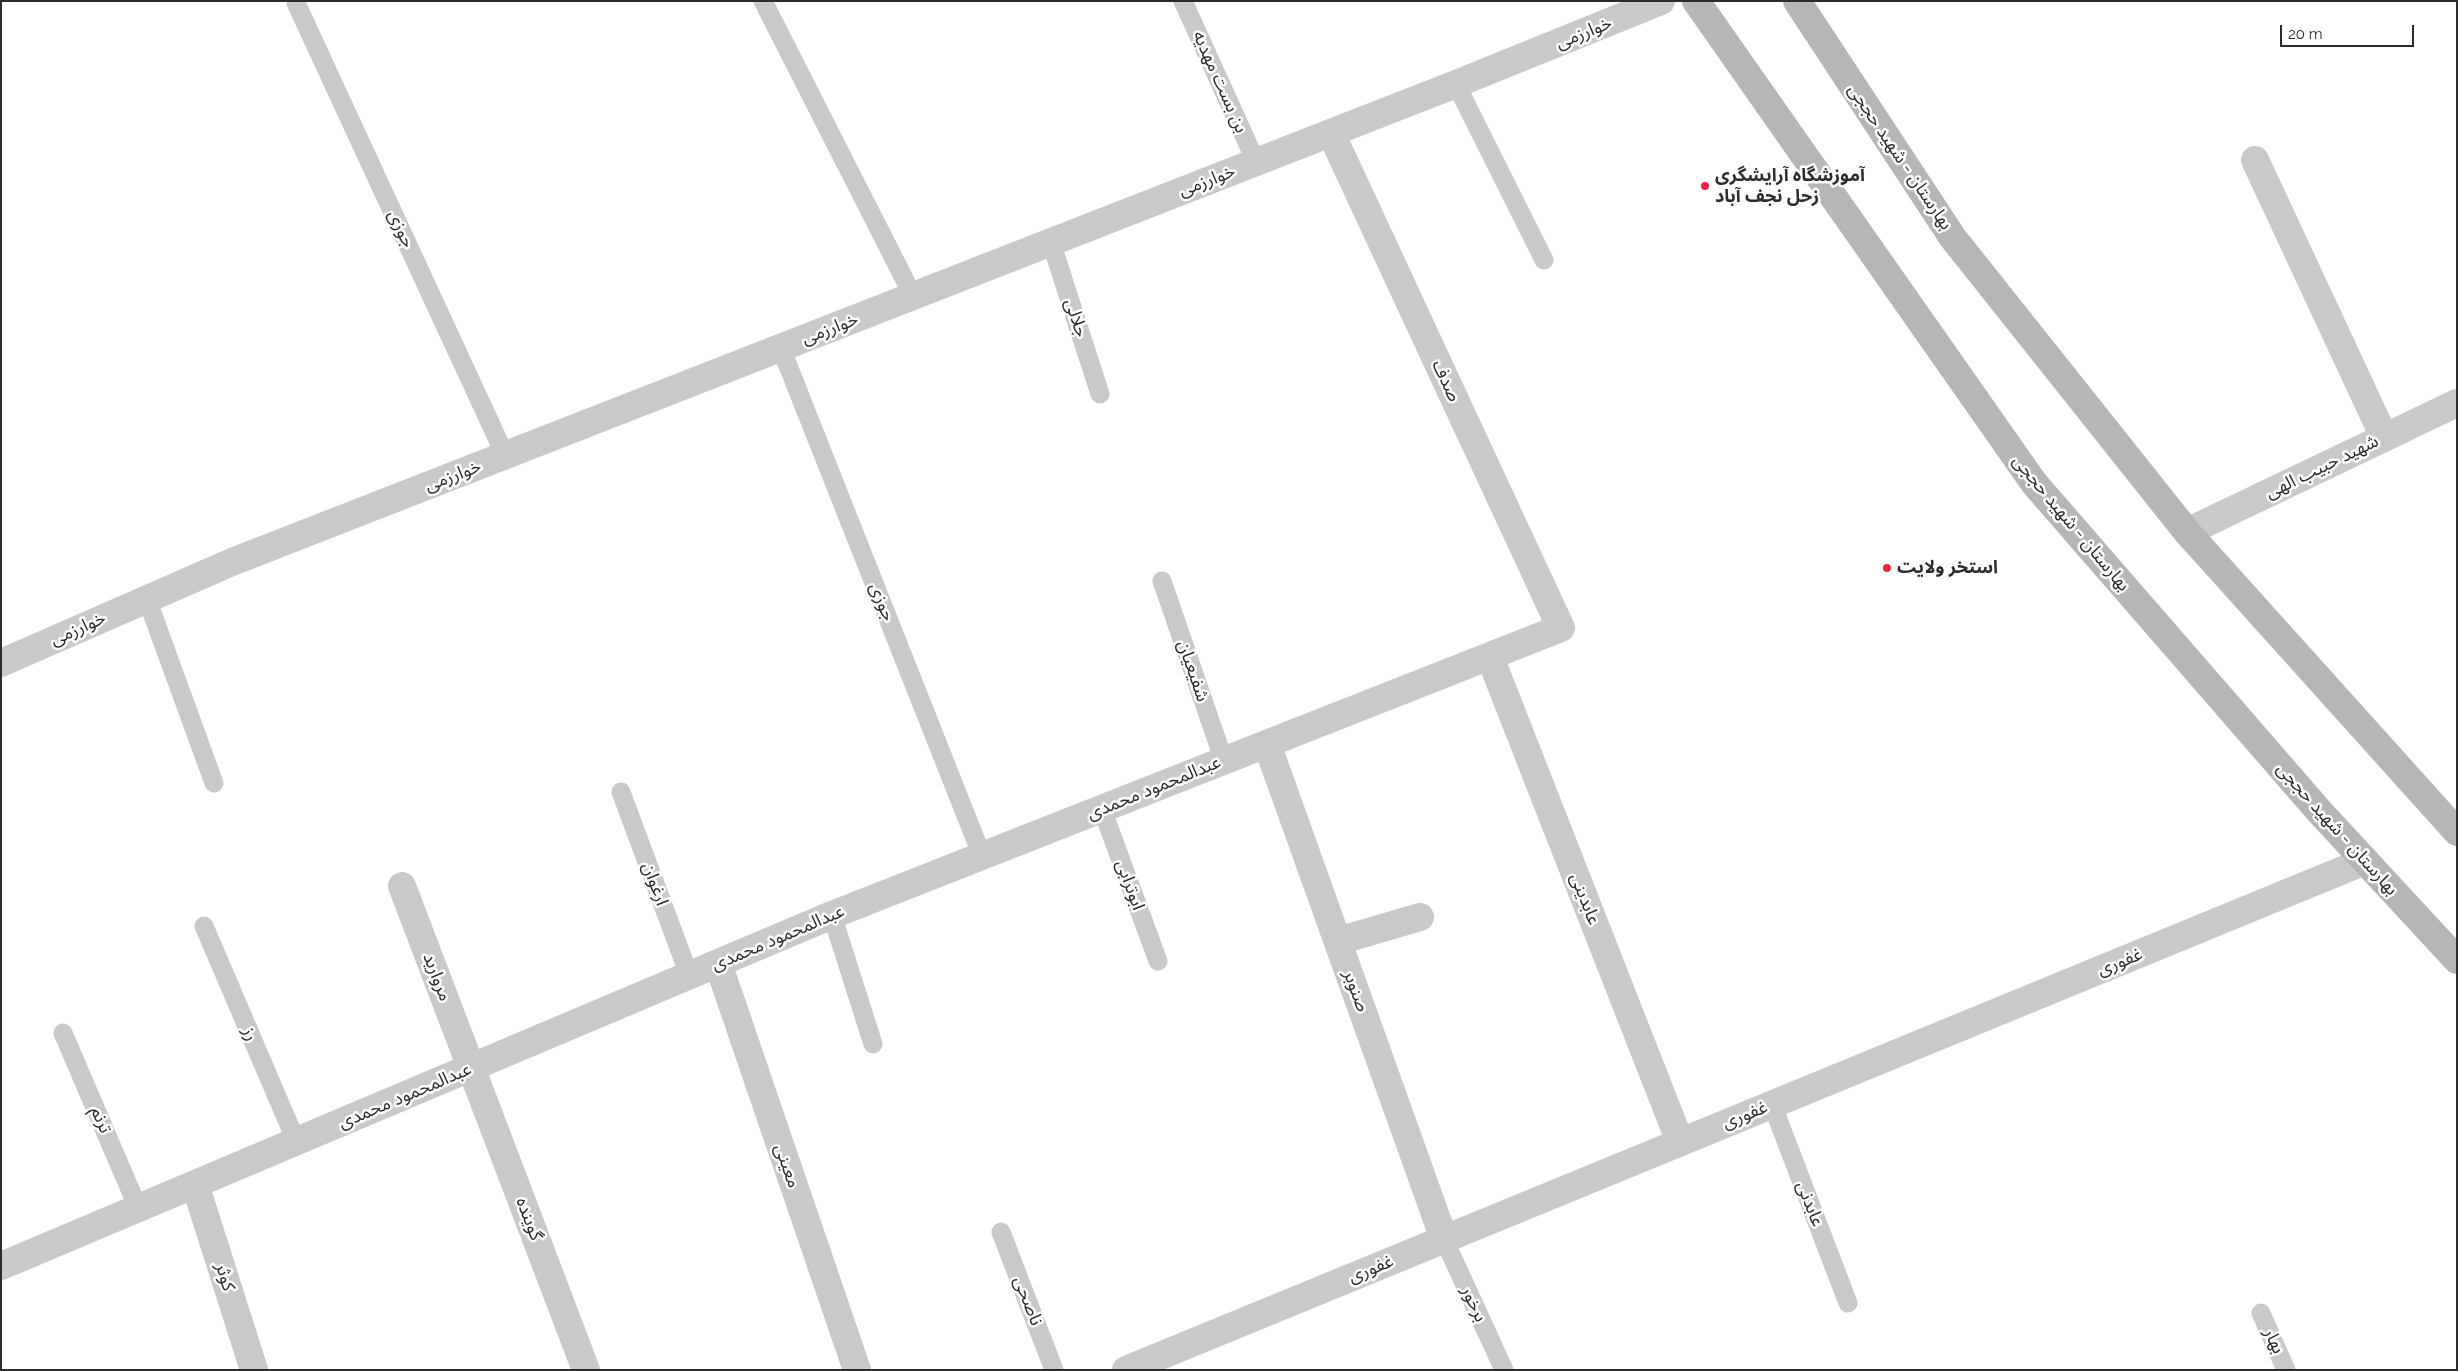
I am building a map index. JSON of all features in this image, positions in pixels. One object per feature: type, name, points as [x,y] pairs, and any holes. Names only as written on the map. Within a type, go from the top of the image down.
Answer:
[{"type":"main road","name":"بهارستان - شهید حججی","points":[[1696,1],[2034,483],[2319,811],[2457,960]]},
{"type":"main road","name":"بهارستان - شهید حججی","points":[[1797,1],[1953,238],[2187,532],[2457,832]]},
{"type":"street","name":"خوارزمی","points":[[1,663],[232,562],[1456,84],[1662,1]]},
{"type":"street","name":"صدف","points":[[1330,133],[1562,628]]},
{"type":"street","points":[[2255,160],[2384,438]]},
{"type":"street","name":"شهید حبیب الهی","points":[[2187,532],[2457,403]]},
{"type":"street","name":"عبدالمحمود محمدی","points":[[1,1266],[832,914],[1562,628]]},
{"type":"street","name":"عابدینی","points":[[1490,656],[1680,1142]]},
{"type":"street","name":"صنوبر","points":[[1267,744],[1444,1239]]},
{"type":"street","name":"غفوری","points":[[1133,1368],[2365,861]]},
{"type":"street","name":"مروارید","points":[[402,886],[472,1067]]},
{"type":"street","points":[[1338,941],[1420,917]]},
{"type":"street","name":"معینی","points":[[718,963],[857,1370]]},
{"type":"street","name":"گوینده","points":[[472,1067],[586,1370]]},
{"type":"street","name":"کوثر","points":[[195,1184],[254,1370]]},
{"type":"lane","points":[[763,1],[913,296]]},
{"type":"lane","name":"بن بست مهدیه","points":[[1183,1],[1256,162]]},
{"type":"lane","name":"جوزی","points":[[296,4],[505,455]]},
{"type":"lane","points":[[1456,84],[1544,260]]},
{"type":"lane","name":"جلالی","points":[[1051,242],[1100,394]]},
{"type":"lane","name":"جوزی","points":[[781,348],[982,856]]},
{"type":"lane","name":"شفیعیان","points":[[1162,581],[1224,761]]},
{"type":"lane","points":[[147,599],[214,783]]},
{"type":"lane","name":"ارغوان","points":[[621,792],[689,975]]},
{"type":"lane","name":"ابوترابی","points":[[1102,809],[1158,961]]},
{"type":"lane","points":[[832,914],[873,1044]]},
{"type":"lane","name":"رز","points":[[204,926],[296,1141]]},
{"type":"lane","name":"ترنم","points":[[63,1033],[138,1208]]},
{"type":"lane","name":"عابدنی","points":[[1772,1104],[1848,1303]]},
{"type":"lane","name":"ناصحی","points":[[1001,1232],[1054,1370]]},
{"type":"lane","name":"برخور","points":[[1444,1239],[1504,1370]]},
{"type":"lane","name":"بهار","points":[[2261,1313],[2286,1370]]},
{"type":"place","name":"آموزشگاه آرایشگری زحل نجف آباد","points":[[1705,186]]},
{"type":"place","name":"استخر ولایت","points":[[1887,568]]}]
